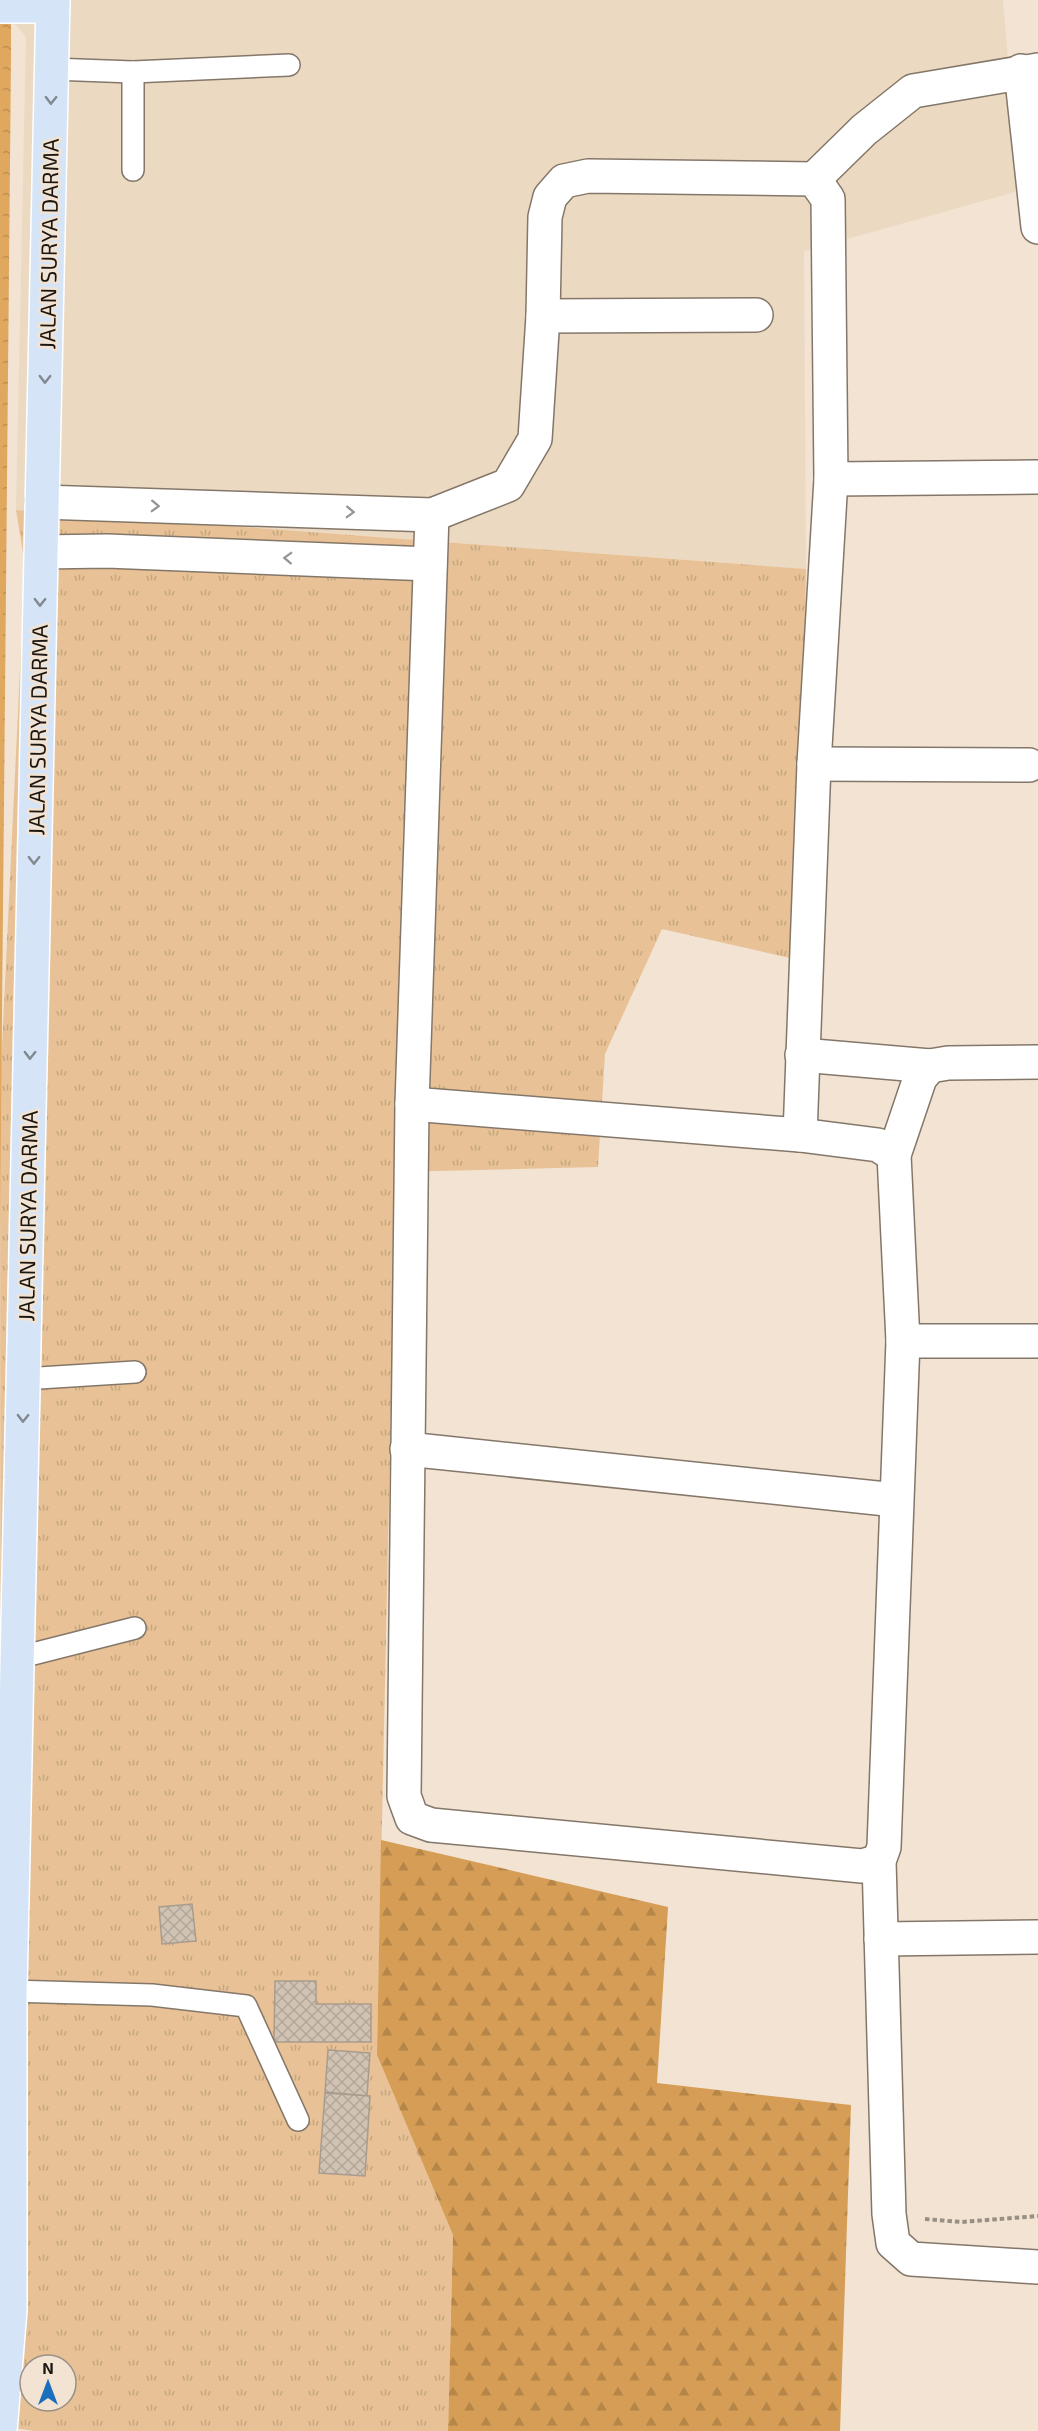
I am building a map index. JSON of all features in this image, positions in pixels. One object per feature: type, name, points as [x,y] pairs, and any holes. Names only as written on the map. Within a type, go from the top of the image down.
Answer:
[{"type":"main road","points":[[0,6],[53,3]]},
{"type":"main road","name":"JALAN SURYA DARMA","points":[[0,2431],[5,2310],[53,3]]},
{"type":"street","points":[[42,502],[432,514],[508,485],[535,439],[543,316],[545,217],[550,197],[564,181],[588,176],[814,179],[864,130],[913,91],[1030,70],[1038,227]]},
{"type":"street","points":[[800,1135],[814,764],[831,479],[828,198],[814,179]]},
{"type":"street","points":[[543,316],[756,315]]},
{"type":"street","points":[[831,479],[1036,477]]},
{"type":"street","points":[[432,514],[412,1104],[404,1796],[412,1818],[431,1825],[862,1866],[879,1861]]},
{"type":"street","points":[[41,552],[107,551],[430,564]]},
{"type":"street","points":[[814,764],[1029,765]]},
{"type":"street","points":[[802,1055],[930,1066],[1038,1062]]},
{"type":"street","points":[[930,1066],[921,1078],[894,1155],[903,1341],[884,1847],[879,1861],[888,2214],[893,2243],[911,2259],[1038,2267]]},
{"type":"street","points":[[412,1104],[800,1135],[878,1145],[894,1155]]},
{"type":"street","points":[[903,1341],[1036,1341]]},
{"type":"street","points":[[407,1449],[896,1500]]},
{"type":"street","points":[[881,1939],[1038,1937]]},
{"type":"lane","points":[[52,69],[133,72],[289,65]]},
{"type":"lane","points":[[133,72],[133,170]]},
{"type":"lane","points":[[23,1380],[135,1372]]},
{"type":"lane","points":[[17,1658],[135,1628]]},
{"type":"lane","points":[[10,1991],[152,1995],[246,2006],[298,2120]]},
{"type":"path","points":[[888,2214],[961,2222],[1038,2216]]},
{"type":"shaded area","points":[[0,0],[1003,0],[1019,191],[804,251],[806,569],[16,510],[26,37],[0,6]]},
{"type":"green space","points":[[16,510],[806,569],[799,960],[662,929],[605,1054],[598,1167],[396,1172],[377,2055],[453,2235],[448,2431],[34,2431],[1,2426],[0,1088],[25,565]]},
{"type":"green space","points":[[381,1840],[668,1907],[657,2083],[851,2105],[840,2431],[448,2431],[453,2235],[377,2055]]},
{"type":"water","points":[[0,0],[11,0],[11,55],[0,1229]]},
{"type":"building","points":[[192,1904],[196,1941],[162,1944],[159,1907]]},
{"type":"building","points":[[275,1981],[316,1981],[316,2004],[371,2004],[371,2042],[274,2042]]},
{"type":"building","points":[[328,2050],[370,2053],[367,2096],[325,2092]]},
{"type":"building","points":[[325,2093],[370,2096],[365,2176],[319,2173]]}]
